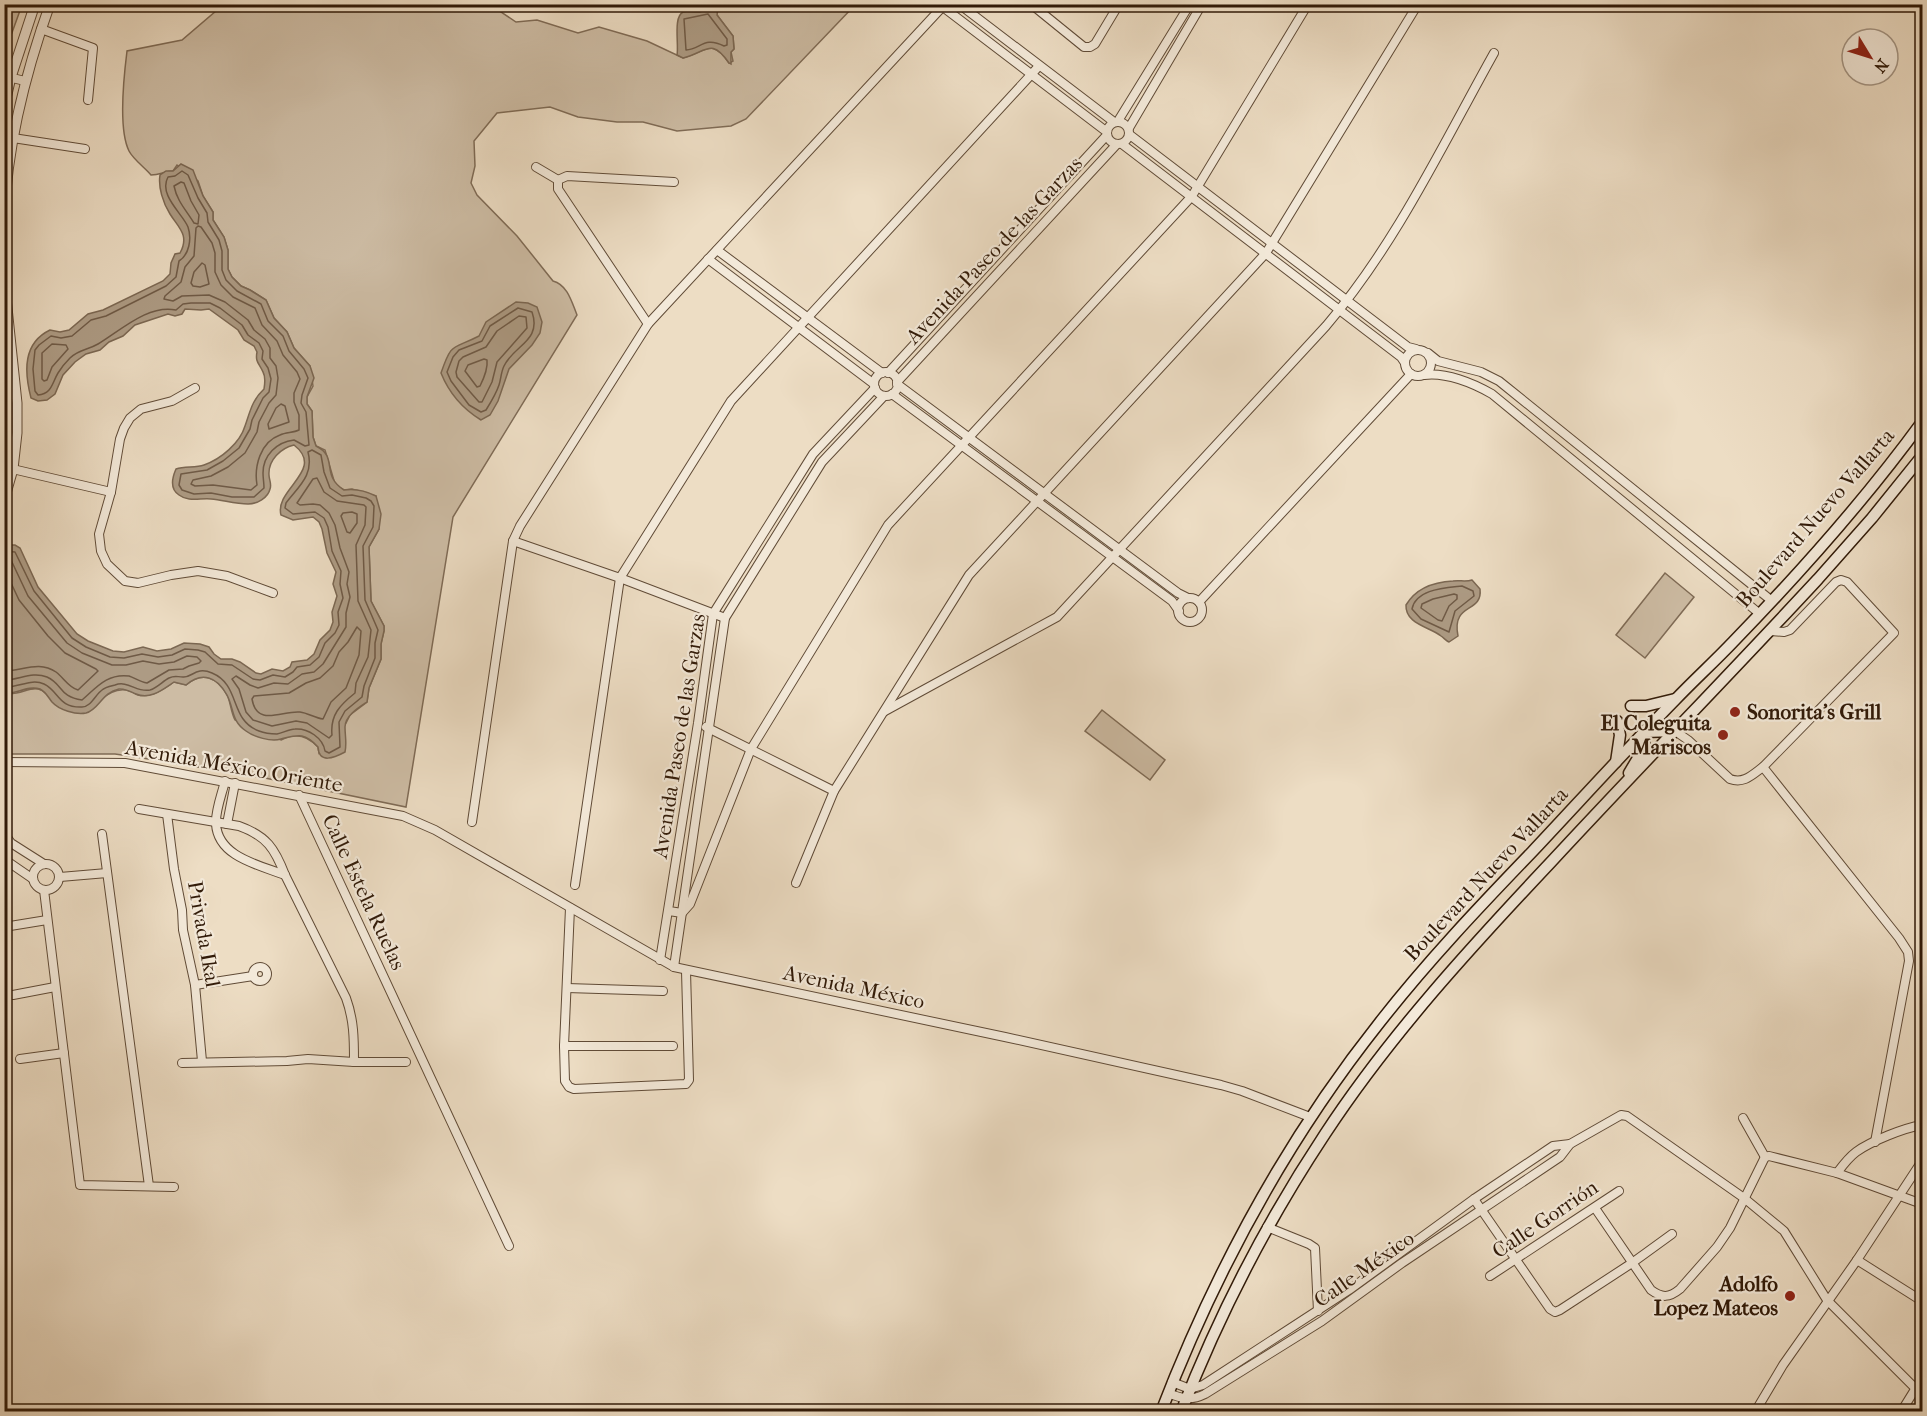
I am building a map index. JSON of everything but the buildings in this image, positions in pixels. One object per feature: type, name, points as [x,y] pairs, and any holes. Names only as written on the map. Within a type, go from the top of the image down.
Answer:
[{"type":"main road","name":"Boulevard Nuevo Vallarta","points":[[1161,1412],[1172,1382],[1236,1244],[1310,1117],[1352,1058],[1414,979],[1462,926],[1675,699],[1772,601],[1858,505],[1923,422]]},
{"type":"main road","name":"Boulevard Nuevo Vallarta","points":[[1181,1412],[1222,1314],[1267,1227],[1325,1134],[1404,1027],[1478,940],[1671,731],[1770,631],[1872,518],[1923,456]]},
{"type":"main road","points":[[1858,505],[1872,518]]},
{"type":"main road","points":[[1630,706],[1662,704],[1675,699]]},
{"type":"main road","points":[[1658,718],[1671,731]]},
{"type":"main road","points":[[1616,763],[1620,735],[1617,721]]},
{"type":"main road","points":[[1615,793],[1644,748],[1645,732],[1671,731]]},
{"type":"street","points":[[4,108],[8,76],[34,4]]},
{"type":"street","points":[[4,218],[13,138],[25,81],[50,4]]},
{"type":"street","points":[[959,4],[1116,122],[1122,122],[1130,132],[1198,187],[1408,347],[1423,350],[1438,361],[1481,372],[1499,381],[1772,601]]},
{"type":"street","points":[[1031,4],[1084,46],[1090,48],[1095,44],[1119,4]]},
{"type":"street","points":[[1107,133],[1190,4]]},
{"type":"street","points":[[1120,144],[1127,140],[1202,4]]},
{"type":"street","points":[[669,911],[682,913],[690,904],[751,749],[888,525],[1192,196],[1308,4]]},
{"type":"street","points":[[796,883],[834,791],[969,575],[1266,253],[1418,4]]},
{"type":"street","points":[[472,822],[513,541],[520,526],[648,324],[944,6],[1107,133],[1109,139],[1120,144],[1192,196],[1401,357],[1412,374],[1418,376],[1433,374],[1466,382],[1491,394],[1760,614]]},
{"type":"street","points":[[41,29],[93,48],[88,100]]},
{"type":"street","points":[[883,712],[1057,617],[1347,301],[1389,243],[1494,53]]},
{"type":"street","points":[[575,885],[620,578],[731,401],[1039,66]]},
{"type":"street","points":[[8,76],[25,81]]},
{"type":"street","name":"Avenida Paseo de las Garzas","points":[[885,373],[1107,133]]},
{"type":"street","points":[[13,138],[85,149]]},
{"type":"street","name":"Avenida Paseo de las Garzas","points":[[897,383],[1120,144]]},
{"type":"street","points":[[536,167],[558,180]]},
{"type":"street","points":[[558,180],[567,176],[674,183]]},
{"type":"street","points":[[558,180],[558,189],[648,324]]},
{"type":"street","points":[[717,250],[885,373],[892,375],[897,383],[1178,593],[1199,602]]},
{"type":"street","points":[[708,259],[874,386]]},
{"type":"street","points":[[4,279],[17,403],[17,434],[4,501]]},
{"type":"street","points":[[1405,363],[1406,357],[1416,350]]},
{"type":"street","points":[[1424,375],[1432,365],[1428,353]]},
{"type":"street","points":[[885,373],[876,377],[874,386],[876,392],[888,395],[1037,501],[1172,601],[1184,620],[1195,621],[1202,612],[1199,602]]},
{"type":"street","points":[[1199,602],[1412,374]]},
{"type":"street","points":[[1491,394],[1499,381]]},
{"type":"street","points":[[888,395],[897,383]]},
{"type":"street","name":"Avenida Paseo de las Garzas","points":[[660,960],[713,614],[813,454],[874,386]]},
{"type":"street","points":[[195,388],[172,401],[141,410],[130,418],[120,440],[111,492],[99,534],[101,551],[107,564],[125,581],[138,582],[198,571],[227,576],[273,593]]},
{"type":"street","name":"Avenida Paseo de las Garzas","points":[[674,967],[725,618],[822,462],[888,395]]},
{"type":"street","points":[[1592,476],[1601,464]]},
{"type":"street","points":[[9,468],[111,492]]},
{"type":"street","points":[[513,541],[725,618]]},
{"type":"street","points":[[1698,562],[1706,549]]},
{"type":"street","points":[[1729,588],[1738,575]]},
{"type":"street","points":[[1671,731],[1730,779],[1738,781],[1746,779],[1763,767],[1894,633],[1848,582],[1841,580],[1836,582],[1790,630],[1770,631]]},
{"type":"street","points":[[1179,611],[1183,601],[1188,598]]},
{"type":"street","points":[[698,723],[834,791]]},
{"type":"street","name":"Avenida México Oriente","points":[[4,762],[125,763],[299,795],[403,816],[420,822]]},
{"type":"street","points":[[1763,767],[1908,952],[1909,961],[1875,1142]]},
{"type":"street","points":[[225,781],[216,822],[225,846],[233,854],[285,875]]},
{"type":"street","points":[[226,824],[235,783]]},
{"type":"street","name":"Calle Estela Ruelas","points":[[299,795],[509,1246]]},
{"type":"street","points":[[139,809],[226,824],[252,831],[269,844],[346,998],[355,1031],[354,1062]]},
{"type":"street","name":"Privada Ikal","points":[[167,814],[183,930],[195,985],[202,1061]]},
{"type":"street","name":"Avenida México","points":[[420,822],[660,960],[686,971],[982,1032],[1221,1085],[1242,1090],[1310,1117]]},
{"type":"street","points":[[4,833],[11,843],[58,870],[60,877],[57,885],[51,890],[44,890],[37,886],[33,879],[4,859]]},
{"type":"street","points":[[102,834],[149,1186]]},
{"type":"street","points":[[33,879],[38,867],[44,864]]},
{"type":"street","points":[[60,877],[107,873]]},
{"type":"street","points":[[687,878],[700,880]]},
{"type":"street","points":[[44,890],[80,1185],[174,1186]]},
{"type":"street","points":[[570,908],[564,1046],[568,1087],[574,1089],[686,1084],[689,1077],[686,971]]},
{"type":"street","points":[[4,927],[47,920]]},
{"type":"street","points":[[195,985],[253,976]]},
{"type":"street","points":[[13,995],[56,987]]},
{"type":"street","points":[[567,988],[663,991]]},
{"type":"street","points":[[564,1046],[673,1046]]},
{"type":"street","points":[[20,1059],[63,1053]]},
{"type":"street","points":[[182,1063],[308,1059],[406,1062]]},
{"type":"street","name":"Calle México","points":[[1185,1400],[1205,1394],[1322,1321],[1481,1209],[1560,1157],[1570,1144],[1621,1115],[1627,1116],[1744,1198]]},
{"type":"street","points":[[1743,1118],[1765,1157]]},
{"type":"street","points":[[1837,1173],[1858,1150],[1923,1125]]},
{"type":"street","name":"Calle México","points":[[1190,1389],[1203,1385],[1318,1311],[1474,1199],[1553,1146],[1570,1144]]},
{"type":"street","points":[[1765,1157],[1769,1156],[1837,1173],[1923,1204]]},
{"type":"street","points":[[1595,1208],[1650,1290],[1658,1296],[1673,1295],[1717,1247],[1730,1228],[1765,1157]]},
{"type":"street","points":[[1755,1412],[1783,1365],[1923,1161]]},
{"type":"street","name":"Calle Gorrión","points":[[1490,1276],[1619,1191]]},
{"type":"street","points":[[1744,1198],[1784,1231],[1827,1300],[1923,1395]]},
{"type":"street","points":[[1474,1199],[1550,1309],[1555,1312],[1632,1263],[1672,1234]]},
{"type":"street","points":[[1267,1227],[1315,1248],[1318,1311]]},
{"type":"street","points":[[1857,1260],[1923,1301]]},
{"type":"street","points":[[1901,1412],[1923,1378]]},
{"type":"street","points":[[1172,1382],[1190,1389]]},
{"type":"street","points":[[1168,1393],[1185,1400]]},
{"type":"shaded area","points":[[489,4],[516,22],[537,20],[578,33],[599,27],[647,41],[683,58],[713,48],[729,63],[733,61],[731,52],[734,49],[733,36],[717,15],[718,7],[714,5],[855,5],[746,119],[731,126],[677,131],[643,122],[617,122],[578,117],[550,107],[497,113],[474,141],[475,166],[471,183],[477,195],[517,236],[553,281],[566,290],[577,315],[453,517],[406,807],[265,778],[115,754],[5,754],[4,693],[11,694],[36,689],[47,694],[53,702],[99,701],[117,690],[131,691],[143,696],[162,690],[174,682],[186,685],[192,680],[204,677],[215,681],[224,690],[235,720],[281,740],[291,736],[305,737],[318,747],[319,753],[345,725],[350,715],[367,702],[369,688],[381,659],[384,626],[371,601],[369,547],[379,529],[376,496],[352,489],[344,490],[335,484],[325,450],[316,446],[313,437],[312,411],[307,404],[307,397],[313,386],[310,366],[294,348],[287,332],[274,318],[266,300],[241,286],[232,277],[228,269],[228,250],[224,237],[213,220],[213,212],[203,196],[198,181],[177,165],[173,171],[151,175],[129,151],[123,116],[127,51],[182,40],[223,5]]},
{"type":"shaded area","points":[[4,5],[22,5],[5,52]]},
{"type":"shaded area","points":[[1665,573],[1694,597],[1645,658],[1616,635]]},
{"type":"shaded area","points":[[1102,710],[1165,760],[1150,780],[1085,731]]},
{"type":"water","points":[[710,4],[718,7],[717,15],[733,36],[734,49],[731,52],[731,64],[718,50],[713,48],[683,58],[677,55],[677,25],[680,15],[683,12],[700,12]]},
{"type":"water","points":[[181,164],[193,170],[203,196],[213,212],[213,220],[224,237],[228,250],[228,269],[232,277],[241,286],[266,300],[274,318],[287,332],[294,348],[310,366],[314,378],[307,397],[307,404],[312,411],[313,437],[316,446],[327,455],[333,478],[344,490],[361,490],[376,496],[381,514],[379,529],[369,547],[371,601],[384,626],[381,659],[369,688],[367,702],[347,719],[345,752],[332,758],[321,756],[318,747],[305,737],[296,736],[272,740],[246,731],[235,719],[223,689],[209,678],[198,678],[186,685],[174,682],[146,696],[119,689],[108,694],[86,713],[68,711],[59,707],[40,689],[31,688],[5,693],[4,548],[7,545],[20,548],[38,587],[77,634],[113,651],[124,652],[143,647],[157,651],[171,649],[184,643],[200,644],[209,647],[221,659],[240,662],[261,674],[272,669],[283,671],[290,667],[292,662],[307,660],[314,654],[320,640],[330,630],[333,622],[332,612],[337,596],[333,584],[336,572],[327,553],[319,522],[313,517],[293,520],[281,515],[281,506],[302,471],[304,463],[302,454],[294,445],[284,449],[273,460],[269,470],[271,485],[269,492],[265,498],[255,503],[243,504],[186,498],[176,493],[173,487],[176,469],[201,466],[223,455],[234,444],[243,432],[254,402],[264,389],[265,376],[257,360],[257,352],[254,346],[244,340],[238,330],[209,309],[185,309],[182,314],[175,316],[168,314],[135,325],[123,336],[109,342],[100,350],[86,354],[63,375],[55,394],[47,400],[38,401],[31,398],[27,378],[28,359],[30,350],[41,336],[50,330],[60,332],[69,330],[88,314],[103,310],[163,281],[170,274],[171,263],[175,254],[180,253],[184,241],[179,227],[163,200],[160,175],[166,171],[173,171]]},
{"type":"water","points":[[516,302],[528,303],[537,307],[542,322],[540,333],[509,369],[498,401],[490,415],[481,420],[457,400],[441,373],[454,348],[479,336],[486,322]]},
{"type":"water","points":[[1472,580],[1480,589],[1480,597],[1459,618],[1458,636],[1449,642],[1410,617],[1406,605],[1420,590],[1439,583]]},
{"type":"place","name":"Sonorita's Grill","points":[[1735,712]]},
{"type":"place","name":"El Coleguita Mariscos","points":[[1723,735]]},
{"type":"place","name":"Adolfo Lopez Mateos","points":[[1790,1296]]}]
